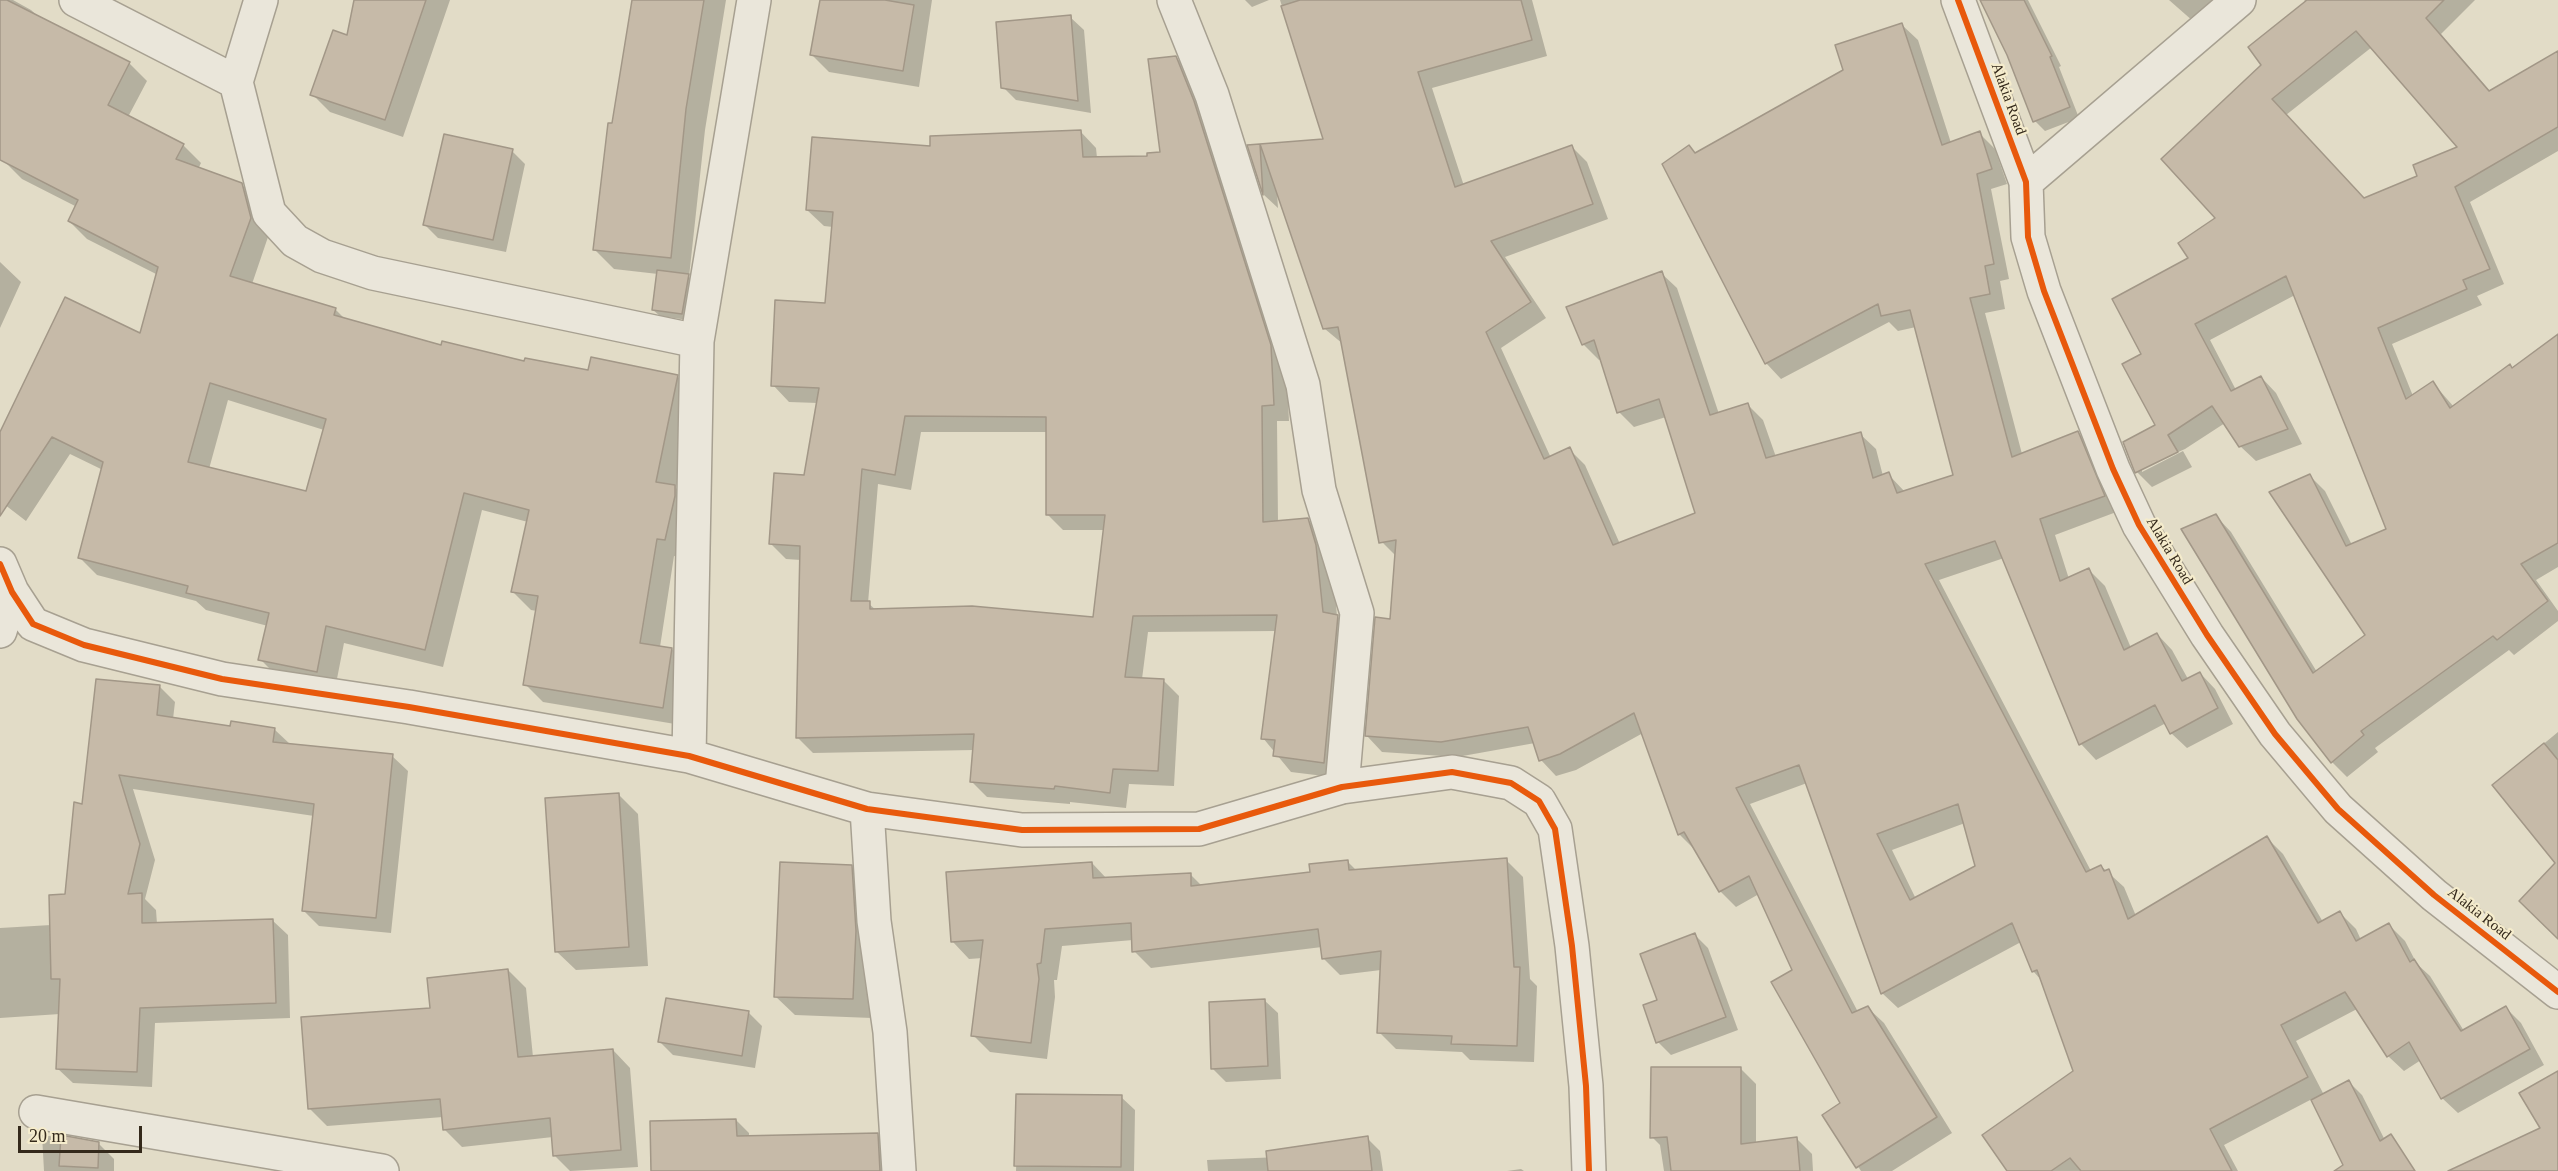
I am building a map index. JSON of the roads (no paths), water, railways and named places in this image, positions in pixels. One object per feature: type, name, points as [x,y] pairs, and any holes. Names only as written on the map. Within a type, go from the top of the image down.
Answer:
[{"type":"street","points":[[76,0],[236,82]]},
{"type":"street","points":[[261,0],[236,82],[269,213],[295,241],[322,256],[373,273],[697,341]]},
{"type":"street","points":[[689,756],[697,341],[754,0]]},
{"type":"street","points":[[1174,0],[1212,95],[1300,375],[1319,490],[1357,613],[1342,787]]},
{"type":"street","name":"Alakia Road","points":[[1958,0],[2026,182],[2028,237],[2062,345],[2113,469],[2139,525],[2206,635],[2275,735],[2338,809],[2434,895],[2558,992]]},
{"type":"street","points":[[2026,182],[2239,0]]},
{"type":"street","points":[[6,578],[33,624],[84,645],[222,679],[410,707],[689,756],[867,809],[1022,830],[1199,829],[1342,787],[1452,772],[1510,783],[1539,801],[1555,829],[1572,946],[1586,1086],[1590,1171]]},
{"type":"street","points":[[0,631],[6,578]]},
{"type":"street","points":[[867,809],[874,921],[890,1032],[899,1171]]},
{"type":"street","points":[[36,1112],[381,1171]]}]
